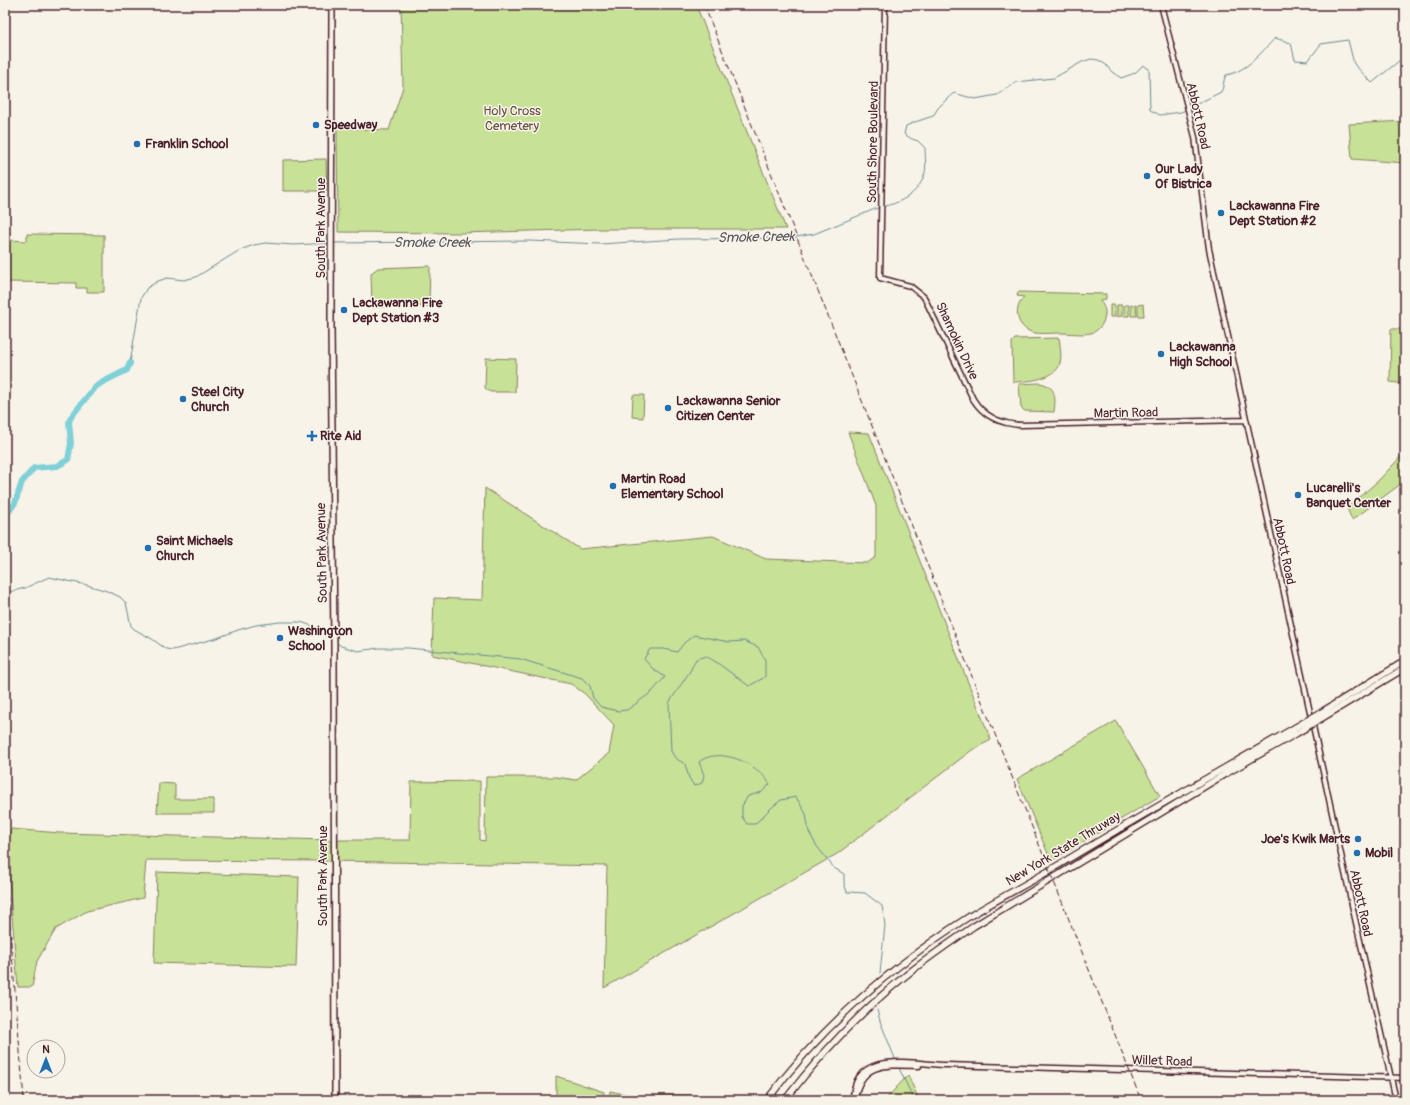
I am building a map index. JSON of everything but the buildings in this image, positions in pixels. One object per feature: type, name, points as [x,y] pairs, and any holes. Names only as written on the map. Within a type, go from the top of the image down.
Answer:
[{"type":"highway","name":"New York State Thruway","points":[[786,1100],[818,1060],[861,1015],[913,970],[974,926],[1226,774],[1405,661]]},
{"type":"highway","name":"New York State Thruway","points":[[1321,715],[1405,668]]},
{"type":"highway","name":"New York State Thruway","points":[[767,1100],[800,1060],[852,1006],[889,974],[925,947],[971,916],[1088,847],[1297,730]]},
{"type":"main road","name":"South Park Avenue","points":[[332,5],[332,473],[334,630],[335,1100]]},
{"type":"street","name":"South Shore Boulevard","points":[[880,278],[885,5]]},
{"type":"street","name":"Abbott Road","points":[[1161,5],[1196,145],[1201,197],[1209,249],[1368,981],[1396,1100]]},
{"type":"street","name":"Shamokin Drive","points":[[880,278],[910,286],[924,297],[976,404],[988,416],[1006,424]]},
{"type":"street","name":"Martin Road","points":[[1006,424],[1021,425],[1246,420]]},
{"type":"street","name":"Willet Road","points":[[854,1100],[853,1092],[856,1083],[877,1064],[1405,1078]]},
{"type":"green space","name":"Holy Cross Cemetery","points":[[401,5],[696,5],[786,229],[601,229],[460,233],[338,232],[337,128],[389,130],[403,87]]},
{"type":"green space","points":[[1405,121],[1405,163],[1352,159],[1349,124]]},
{"type":"green space","points":[[326,159],[327,191],[283,191],[283,160]]},
{"type":"green space","points":[[27,234],[104,235],[104,292],[87,292],[87,288],[76,288],[76,283],[6,282],[7,240],[27,241]]},
{"type":"green space","points":[[430,266],[429,306],[372,307],[371,273],[378,268]]},
{"type":"green space","points":[[1018,292],[1106,294],[1106,299],[1100,300],[1105,310],[1105,317],[1101,326],[1091,333],[1035,333],[1024,328],[1019,320],[1017,310],[1024,297],[1017,296]]},
{"type":"green space","points":[[1143,304],[1144,316],[1138,316],[1138,305]]},
{"type":"green space","points":[[1110,305],[1115,305],[1115,317],[1110,317]]},
{"type":"green space","points":[[1117,305],[1122,305],[1122,316],[1117,317]]},
{"type":"green space","points":[[1124,305],[1129,305],[1129,316],[1124,316]]},
{"type":"green space","points":[[1131,305],[1136,305],[1137,316],[1131,316]]},
{"type":"green space","points":[[1391,329],[1405,329],[1405,384],[1390,382]]},
{"type":"green space","points":[[1059,338],[1061,360],[1058,368],[1053,373],[1033,380],[1013,382],[1012,342],[1015,339]]},
{"type":"green space","points":[[486,358],[516,359],[515,392],[490,392],[485,388]]},
{"type":"green space","points":[[1019,384],[1045,384],[1052,389],[1055,397],[1054,412],[1025,411],[1021,408]]},
{"type":"green space","points":[[633,395],[644,395],[643,418],[632,417]]},
{"type":"green space","points":[[848,432],[869,433],[991,740],[972,750],[837,854],[604,988],[607,866],[329,861],[146,860],[143,898],[87,911],[56,929],[37,961],[32,987],[18,987],[6,845],[11,829],[60,833],[330,840],[410,840],[411,782],[480,781],[480,840],[485,841],[486,777],[556,777],[576,780],[609,753],[614,725],[585,694],[571,684],[432,655],[434,598],[482,600],[485,488],[580,549],[713,536],[766,559],[867,563],[876,557],[876,506]]},
{"type":"green space","points":[[1405,452],[1405,481],[1352,520],[1347,508],[1379,480]]},
{"type":"green space","points":[[1116,721],[1160,796],[1051,861],[1017,779]]},
{"type":"green space","points":[[159,783],[175,784],[175,799],[214,799],[214,813],[157,813]]},
{"type":"green space","points":[[157,872],[299,877],[296,967],[154,963]]},
{"type":"green space","points":[[908,1075],[919,1100],[885,1100]]},
{"type":"green space","points":[[556,1076],[604,1092],[604,1100],[556,1100]]},
{"type":"green space","points":[[610,1091],[654,1100],[609,1100]]},
{"type":"green space","points":[[659,1095],[691,1095],[694,1100],[654,1100]]},
{"type":"waterway","name":"Smoke Creek","points":[[1189,108],[1221,92],[1226,75],[1247,66],[1275,38],[1291,43],[1295,60],[1308,61],[1321,44],[1348,40],[1354,64],[1372,83],[1405,56]]},
{"type":"waterway","name":"Smoke Creek","points":[[883,207],[896,203],[913,193],[921,183],[925,173],[925,148],[918,141],[904,134],[906,126],[933,116],[938,108],[954,93],[975,99],[997,95],[1016,82],[1054,78],[1082,62],[1091,59],[1098,60],[1105,64],[1112,72],[1121,78],[1135,73],[1143,65],[1149,69],[1150,110],[1160,115],[1186,110]]},
{"type":"waterway","name":"Smoke Creek","points":[[333,243],[530,241],[600,244],[679,239],[790,238],[814,234],[880,207]]},
{"type":"waterway","name":"Smoke Creek","points":[[130,363],[141,298],[147,288],[158,281],[167,278],[184,280],[196,277],[240,250],[254,245],[265,243],[294,245],[330,243]]},
{"type":"waterway","name":"Smoke Creek","points":[[5,514],[7,514],[15,503],[22,482],[34,468],[57,466],[68,460],[71,443],[69,422],[71,417],[94,388],[127,370],[130,363]]},
{"type":"waterway","points":[[5,593],[25,588],[49,577],[107,591],[120,597],[126,603],[131,626],[134,629],[166,649],[173,650],[256,625],[280,622],[301,622],[315,627],[331,638]]},
{"type":"waterway","points":[[337,643],[341,646],[358,651],[379,648],[408,648],[520,659],[582,678],[590,686],[593,698],[601,707],[618,711],[627,710],[652,692],[665,677],[652,668],[644,659],[650,649],[663,649],[677,652],[684,643],[694,635],[729,642],[744,641],[758,647],[765,660],[765,677],[749,686],[706,656],[696,659],[669,703],[671,751],[675,758],[685,764],[689,778],[694,786],[702,783],[704,775],[699,762],[705,758],[713,756],[736,759],[744,762],[761,773],[770,784],[762,792],[748,796],[742,806],[742,817],[747,824],[755,824],[781,800],[796,797],[806,814],[809,832],[816,845],[834,868],[844,874],[844,883],[847,892],[865,893],[882,906],[885,925],[880,973]]},
{"type":"waterway","points":[[877,1010],[896,1061]]},
{"type":"waterway","points":[[899,1068],[914,1100]]},
{"type":"railway","points":[[704,5],[1141,1100]]},
{"type":"railway","points":[[5,869],[24,1100]]},
{"type":"railway","points":[[5,1060],[8,1100]]},
{"type":"place","name":"Speedway","points":[[316,125]]},
{"type":"place","name":"Franklin School","points":[[137,144]]},
{"type":"place","name":"Our Lady Of Bistrica","points":[[1147,176]]},
{"type":"place","name":"Lackawanna Fire Dept Station #2","points":[[1221,213]]},
{"type":"place","name":"Lackawanna Fire Dept Station #3","points":[[344,310]]},
{"type":"place","name":"Lackawanna High School","points":[[1161,354]]},
{"type":"place","name":"Steel City Church","points":[[183,399]]},
{"type":"place","name":"Lackawanna Senior Citizen Center","points":[[668,408]]},
{"type":"place","name":"Rite Aid","points":[[312,436]]},
{"type":"place","name":"Martin Road Elementary School","points":[[613,486]]},
{"type":"place","name":"Lucarelli's Banquet Center","points":[[1298,495]]},
{"type":"place","name":"Saint Michaels Church","points":[[148,548]]},
{"type":"place","name":"Washington School","points":[[280,638]]},
{"type":"place","name":"Joe's Kwik Marts","points":[[1358,839]]},
{"type":"place","name":"Mobil","points":[[1357,853]]}]
